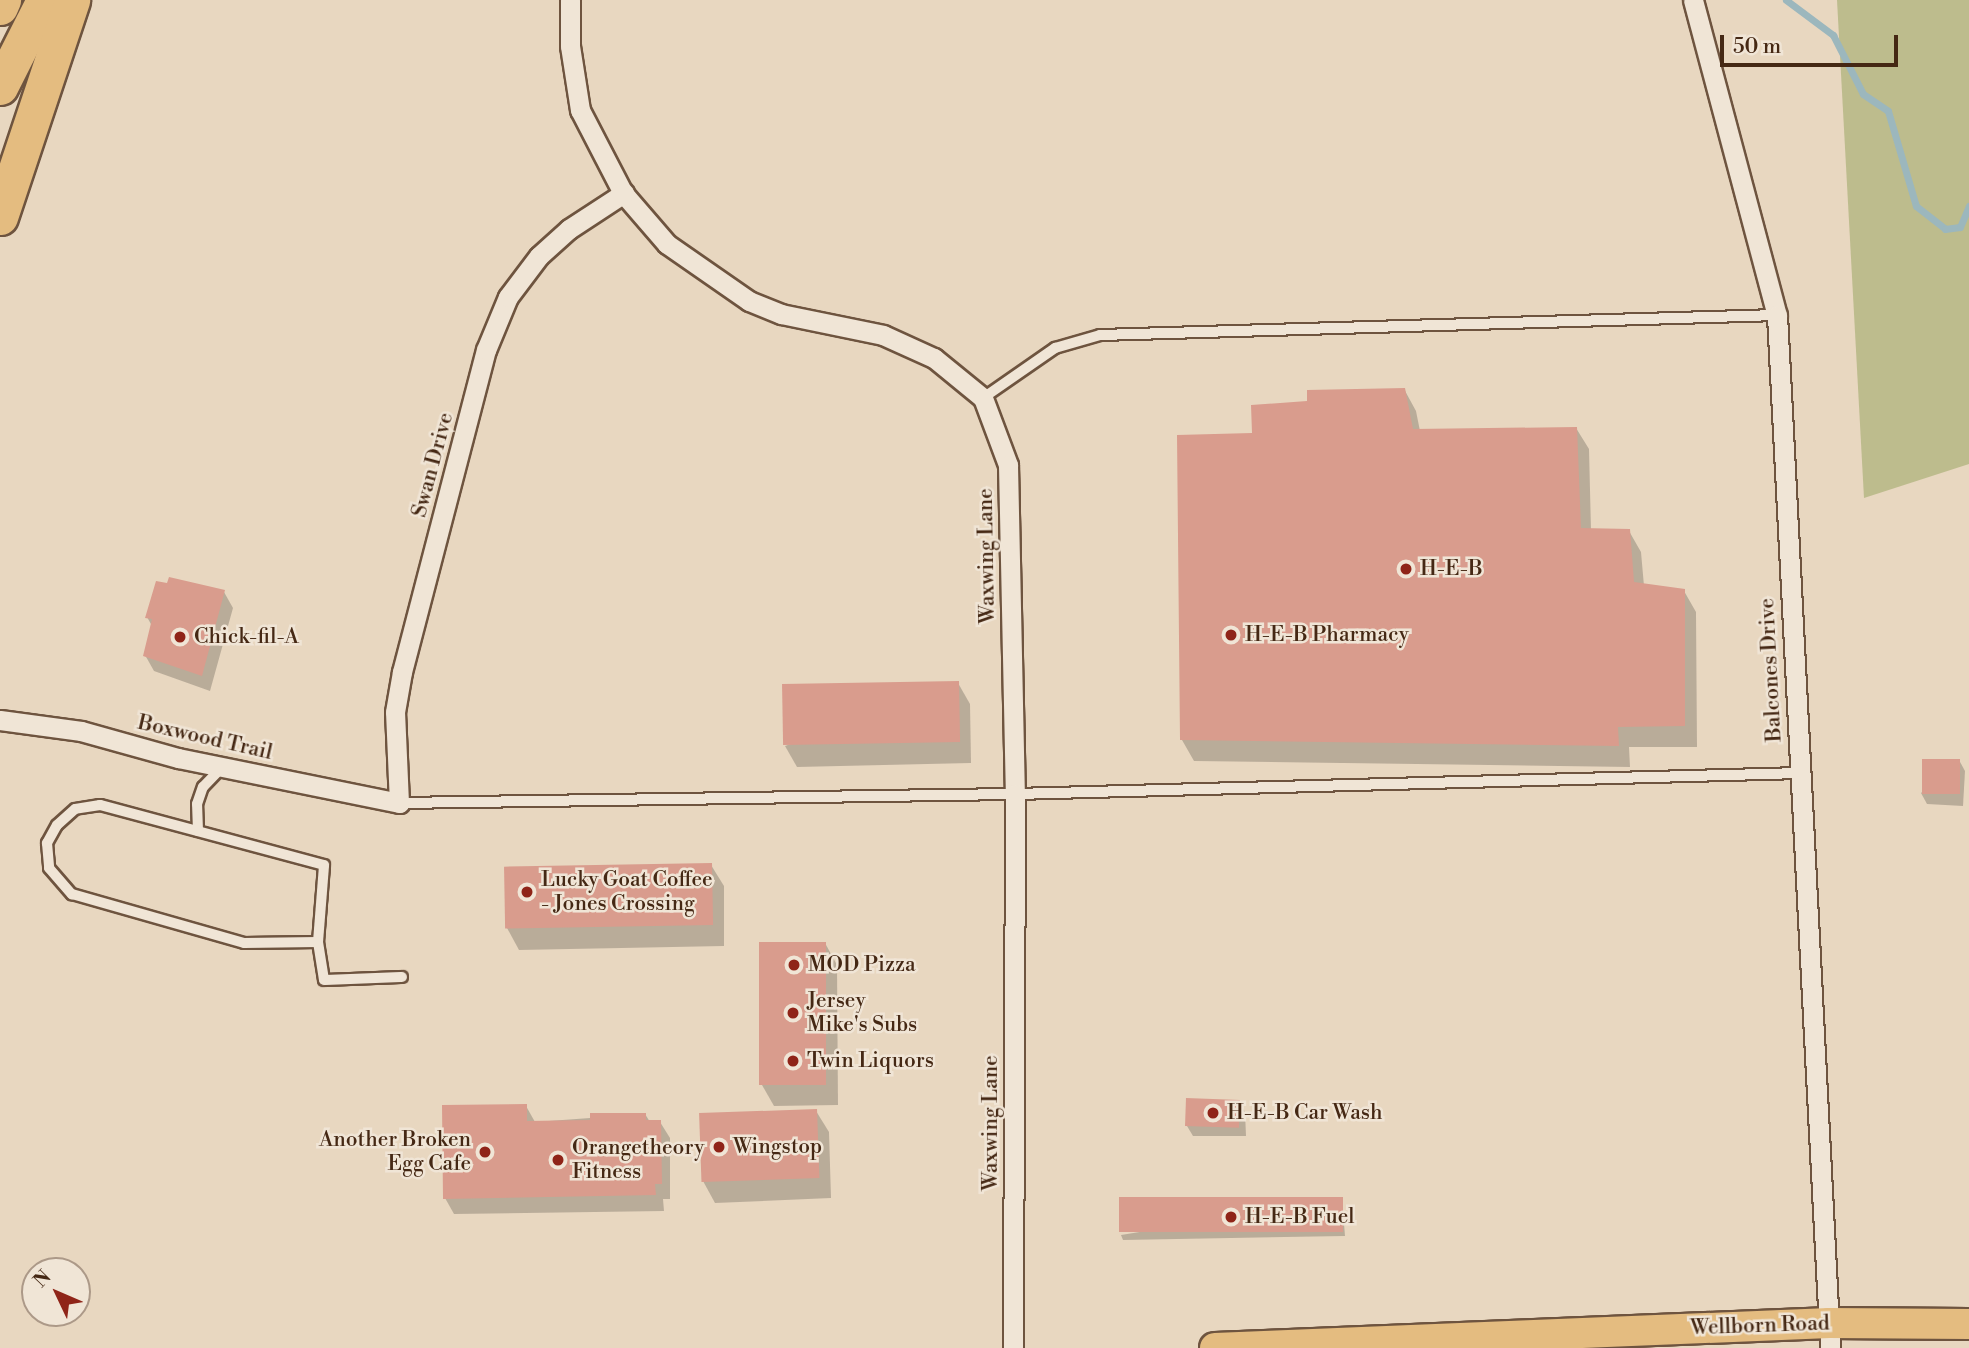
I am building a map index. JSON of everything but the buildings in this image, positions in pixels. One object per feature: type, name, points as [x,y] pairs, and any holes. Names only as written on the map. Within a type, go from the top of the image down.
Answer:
[{"type":"highway","points":[[0,7],[3,0]]},
{"type":"highway","points":[[0,88],[44,0]]},
{"type":"highway","points":[[0,217],[72,0]]},
{"type":"main road","name":"Wellborn Road","points":[[1215,1348],[1830,1336],[1969,1324]]},
{"type":"street","points":[[570,0],[570,46],[580,110],[624,193],[667,244],[749,301],[781,314],[884,335],[934,358],[983,398]]},
{"type":"street","name":"Balcones Drive","points":[[1693,0],[1776,315],[1830,1336]]},
{"type":"street","name":"Swan Drive","points":[[399,803],[395,712],[402,672],[486,350],[508,297],[539,256],[569,229],[624,193]]},
{"type":"street","name":"Waxwing Lane","points":[[983,398],[1008,465],[1015,794],[1013,1348]]},
{"type":"street","name":"Boxwood Trail","points":[[0,720],[81,731],[203,762],[399,803]]},
{"type":"lane","points":[[983,398],[1055,348],[1100,335],[1776,315]]},
{"type":"lane","points":[[198,831],[197,804],[203,787],[223,766]]},
{"type":"lane","points":[[399,803],[1015,794],[1799,773]]},
{"type":"lane","points":[[318,942],[244,943],[72,894],[49,868],[47,842],[57,825],[75,809],[100,804],[324,865],[318,942],[324,980],[402,976]]},
{"type":"shaded area","points":[[1837,0],[1969,0],[1969,464],[1864,498]]},
{"type":"waterway","points":[[1786,0],[1833,35],[1863,94],[1888,111],[1916,206],[1945,229],[1960,227],[1969,206]]},
{"type":"place","name":"H-E-B","points":[[1406,569]]},
{"type":"place","name":"H-E-B Pharmacy","points":[[1231,635]]},
{"type":"place","name":"Chick-fil-A","points":[[180,637]]},
{"type":"place","name":"Lucky Goat Coffee - Jones Crossing","points":[[527,892]]},
{"type":"place","name":"MOD Pizza","points":[[794,965]]},
{"type":"place","name":"Jersey Mike's Subs","points":[[793,1013]]},
{"type":"place","name":"Twin Liquors","points":[[793,1061]]},
{"type":"place","name":"H-E-B Car Wash","points":[[1213,1113]]},
{"type":"place","name":"Wingstop","points":[[719,1147]]},
{"type":"place","name":"Another Broken Egg Cafe","points":[[485,1152]]},
{"type":"place","name":"Orangetheory Fitness","points":[[558,1160]]},
{"type":"place","name":"H-E-B Fuel","points":[[1231,1217]]}]
